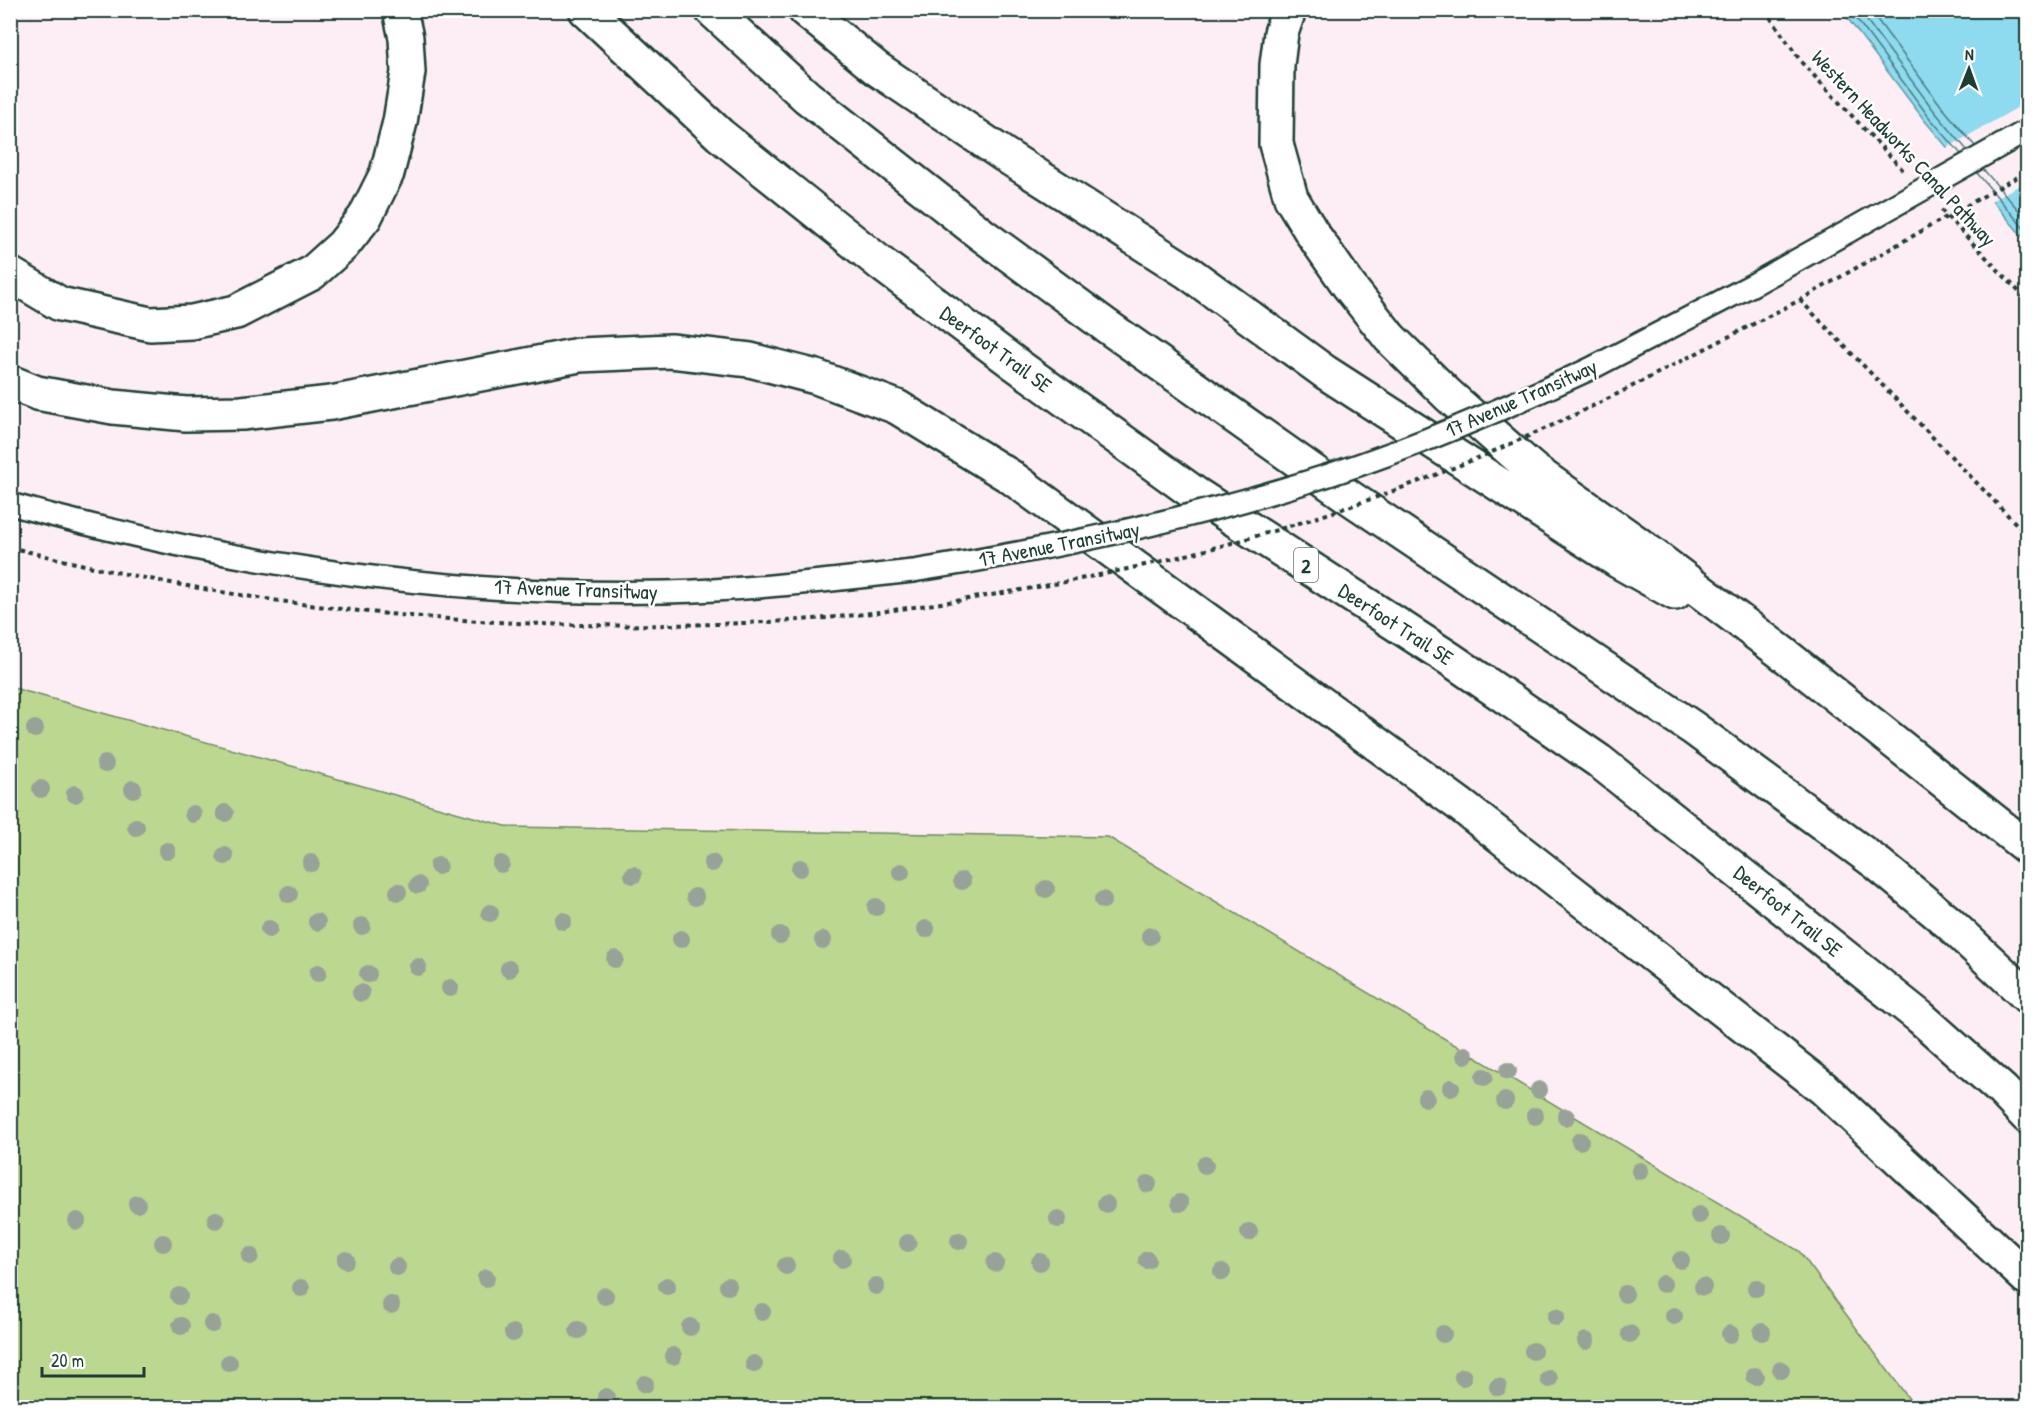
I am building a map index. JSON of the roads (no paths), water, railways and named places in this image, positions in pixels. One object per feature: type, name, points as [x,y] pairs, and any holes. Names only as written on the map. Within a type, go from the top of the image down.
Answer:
[{"type":"highway","points":[[10,273],[60,304],[150,324],[192,322],[236,312],[312,273],[343,245],[365,217],[387,173],[400,122],[408,72],[406,38],[400,10]]},
{"type":"highway","name":"Deerfoot Trail SE","points":[[586,10],[720,135],[884,266],[1194,493],[1450,659],[1599,761],[1920,1017],[2002,1090],[2028,1117]]},
{"type":"highway","points":[[712,10],[807,97],[981,234],[1105,325],[1352,499],[1693,728],[1878,864],[1948,922],[2028,997]]},
{"type":"highway","points":[[805,10],[876,68],[1003,154],[1186,271],[1325,372],[1618,561],[1781,652]]},
{"type":"highway","points":[[1289,10],[1281,33],[1276,65],[1276,144],[1291,198],[1312,233],[1390,338],[1448,396],[1532,469],[1634,541],[1781,652],[2028,848]]},
{"type":"highway","points":[[10,382],[37,393],[113,407],[186,414],[242,413],[331,403],[579,355],[671,351],[750,360],[816,377],[897,407],[1011,477],[1468,812],[1823,1088],[2028,1279]]},
{"type":"lane","name":"17 Avenue Transitway","points":[[10,504],[97,528],[224,555],[332,573],[457,585],[565,591],[666,592],[768,587],[913,571],[1067,545],[1211,510],[1330,475],[1521,401],[1590,369],[1756,283],[2028,130]]},
{"type":"water","points":[[1842,11],[2027,11],[2027,242],[1925,121]]}]
